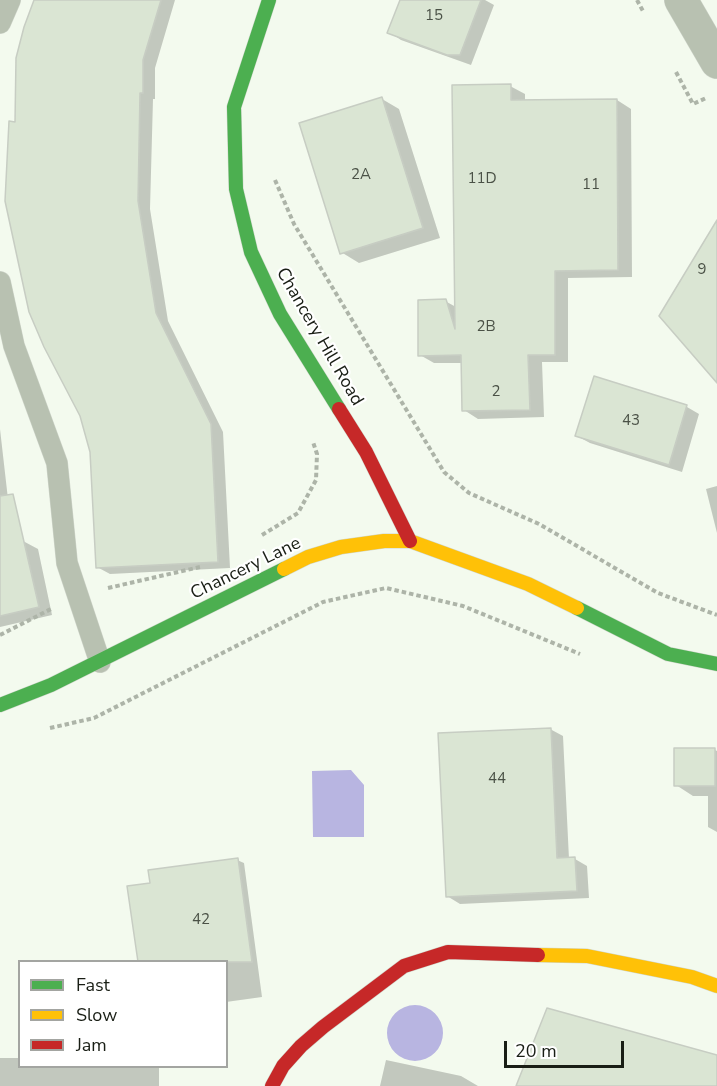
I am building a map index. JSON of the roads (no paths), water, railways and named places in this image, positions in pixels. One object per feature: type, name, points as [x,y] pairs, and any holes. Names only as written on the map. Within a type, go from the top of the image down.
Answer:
[{"type":"street","name":"Chancery Hill Road","points":[[268,0],[234,107],[236,189],[251,252],[280,314],[366,452],[410,541]]},
{"type":"street","points":[[681,0],[717,62]]},
{"type":"street","name":"Chancery Lane","points":[[0,705],[100,662],[308,556],[358,544],[384,541],[410,541],[528,584],[668,654],[717,664]]},
{"type":"street","points":[[272,1086],[283,1066],[323,1027],[404,966],[448,952],[587,956],[692,976],[717,986]]},
{"type":"lane","points":[[0,23],[10,0]]},
{"type":"lane","points":[[0,282],[14,346],[57,464],[67,562],[100,662]]},
{"type":"water","points":[[351,770],[364,785],[364,837],[313,837],[312,771]]},
{"type":"water","points":[[415,1005],[430,1010],[438,1018],[443,1033],[438,1048],[430,1056],[415,1061],[400,1056],[392,1048],[387,1033],[392,1018],[400,1010]]}]
